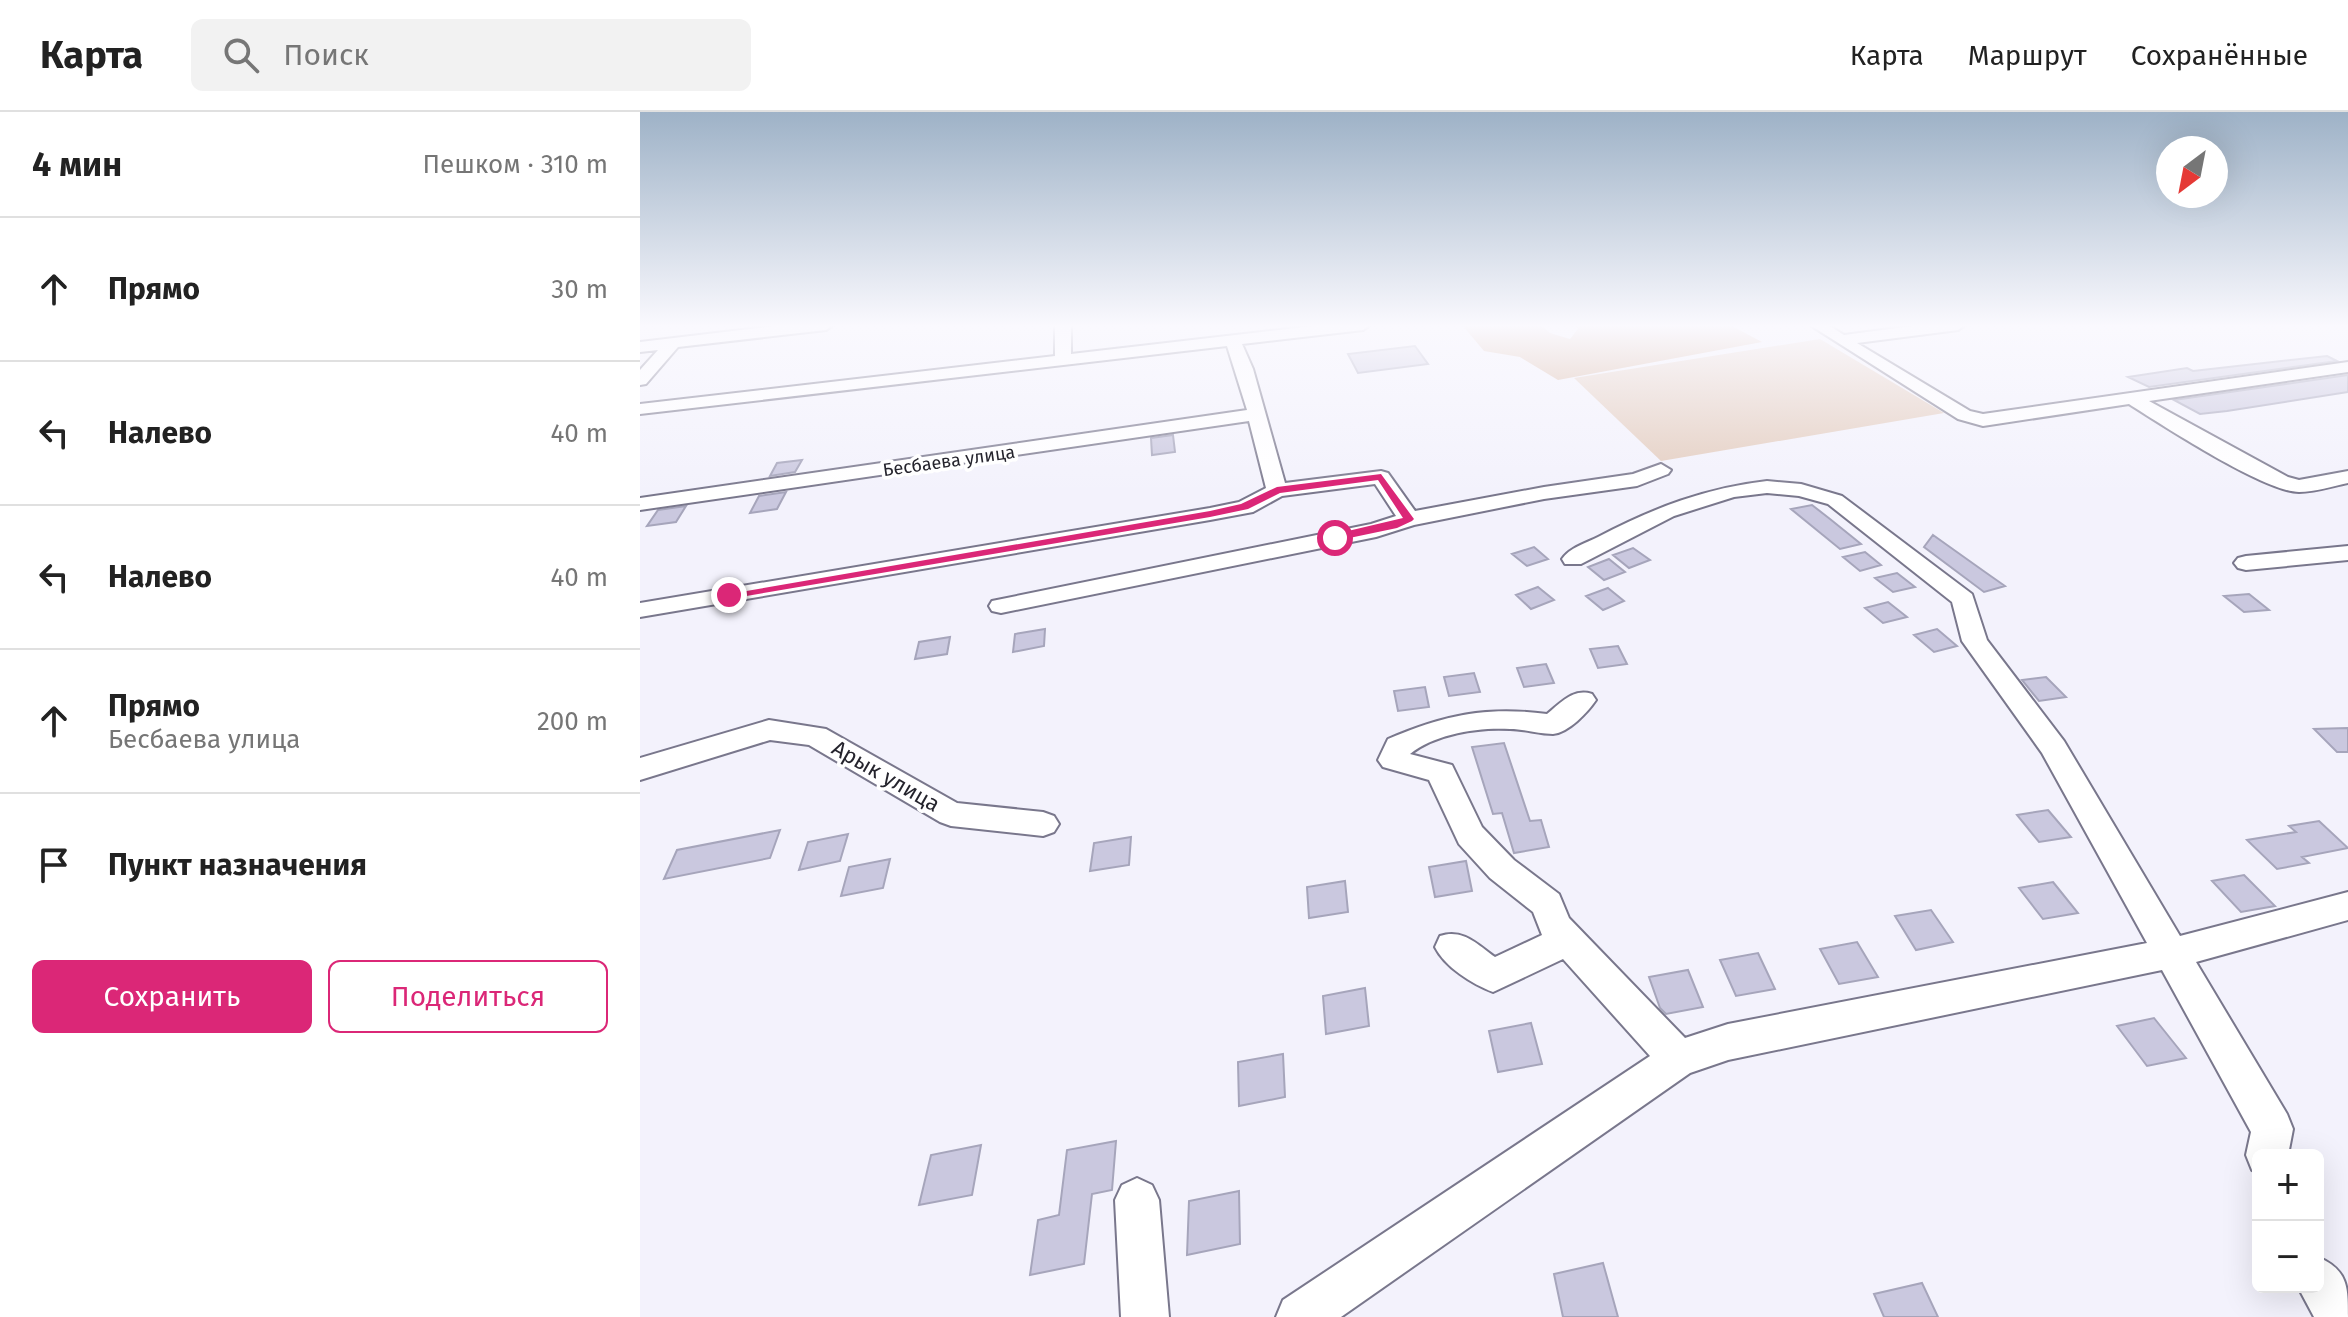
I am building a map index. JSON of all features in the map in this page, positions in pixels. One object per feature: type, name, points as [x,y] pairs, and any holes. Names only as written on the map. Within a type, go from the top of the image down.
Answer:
[{"type":"street","points":[[640,409],[880,381]]},
{"type":"street","points":[[1248,381],[1277,490]]},
{"type":"street","points":[[1909,381],[1964,415],[1983,420],[2249,381]]},
{"type":"street","points":[[2132,398],[2183,430],[2281,482],[2299,486],[2348,477]]},
{"type":"street","name":"Бесбаева улица","points":[[640,504],[1257,414]]},
{"type":"street","points":[[1001,606],[1376,530],[1409,519],[1544,493],[1637,480],[1661,470]]},
{"type":"street","points":[[640,610],[1210,514],[1245,507],[1277,490],[1381,477],[1409,519]]},
{"type":"street","points":[[1573,559],[1648,519],[1706,495],[1765,489],[1812,490],[1835,500],[1963,599],[1975,641],[2054,748],[2272,1129],[2268,1149]]},
{"type":"street","points":[[2246,563],[2348,553]]},
{"type":"street","points":[[1582,700],[1553,724],[1520,719],[1474,718],[1432,731],[1398,746],[1393,760],[1441,773],[1470,835],[1502,869],[1547,904],[1555,926],[1678,1059]]},
{"type":"street","name":"Арык улица","points":[[640,769],[769,730],[816,736],[951,814],[1043,824]]},
{"type":"street","points":[[1300,1317],[1678,1059],[1728,1042],[2172,953],[2348,906]]},
{"type":"street","points":[[1453,947],[1493,976],[1568,939]]},
{"type":"street","points":[[1137,1200],[1145,1317]]},
{"type":"street","points":[[2324,1290],[2341,1317]]},
{"type":"shaded area","points":[[1577,381],[1891,381],[1944,413],[1661,461]]},
{"type":"building","points":[[2137,381],[2191,381],[2149,387]]},
{"type":"building","points":[[2305,381],[2348,381],[2348,392],[2200,414],[2174,400]]},
{"type":"building","points":[[1173,435],[1175,452],[1152,455],[1151,438]]},
{"type":"building","points":[[802,460],[795,472],[770,476],[777,463]]},
{"type":"building","points":[[786,492],[777,509],[750,513],[759,496]]},
{"type":"building","points":[[1812,505],[1861,544],[1840,549],[1791,509]]},
{"type":"building","points":[[686,506],[676,522],[647,526],[658,510]]},
{"type":"building","points":[[1933,535],[2005,586],[1984,592],[1924,547]]},
{"type":"building","points":[[1534,547],[1548,559],[1527,566],[1512,554]]},
{"type":"building","points":[[1633,548],[1650,560],[1629,568],[1613,555]]},
{"type":"building","points":[[1865,552],[1881,565],[1860,571],[1843,557]]},
{"type":"building","points":[[1609,559],[1625,572],[1604,580],[1588,567]]},
{"type":"building","points":[[1897,573],[1915,587],[1893,592],[1875,578]]},
{"type":"building","points":[[1538,587],[1554,600],[1531,609],[1516,595]]},
{"type":"building","points":[[1608,588],[1624,601],[1603,610],[1586,596]]},
{"type":"building","points":[[2249,594],[2269,610],[2244,612],[2224,596]]},
{"type":"building","points":[[1888,602],[1907,617],[1883,623],[1865,608]]},
{"type":"building","points":[[1045,629],[1044,646],[1013,652],[1015,634]]},
{"type":"building","points":[[1937,629],[1957,646],[1934,652],[1914,635]]},
{"type":"building","points":[[950,637],[947,654],[915,659],[919,642]]},
{"type":"building","points":[[1618,646],[1627,664],[1598,668],[1590,649]]},
{"type":"building","points":[[1546,664],[1554,683],[1524,687],[1517,668]]},
{"type":"building","points":[[1474,673],[1480,692],[1449,696],[1444,677]]},
{"type":"building","points":[[2046,677],[2066,697],[2039,701],[2022,680]]},
{"type":"building","points":[[1425,687],[1429,707],[1398,711],[1394,691]]},
{"type":"building","points":[[2348,728],[2348,752],[2337,752],[2314,729]]},
{"type":"building","points":[[1504,743],[1530,821],[1541,820],[1549,847],[1514,853],[1502,813],[1493,814],[1472,747]]},
{"type":"building","points":[[2048,810],[2071,837],[2039,842],[2017,815]]},
{"type":"building","points":[[2319,821],[2348,848],[2302,857],[2309,863],[2277,869],[2247,840],[2296,832],[2289,826]]},
{"type":"building","points":[[780,830],[770,858],[664,879],[677,850]]},
{"type":"building","points":[[848,834],[840,861],[799,870],[808,842]]},
{"type":"building","points":[[1131,837],[1129,865],[1090,871],[1094,843]]},
{"type":"building","points":[[890,859],[883,888],[841,896],[849,867]]},
{"type":"building","points":[[1466,861],[1472,891],[1435,897],[1429,867]]},
{"type":"building","points":[[2244,875],[2275,906],[2241,912],[2212,881]]},
{"type":"building","points":[[1345,881],[1348,912],[1309,918],[1307,887]]},
{"type":"building","points":[[2053,882],[2078,913],[2043,919],[2019,888]]},
{"type":"building","points":[[1931,910],[1953,942],[1916,950],[1895,916]]},
{"type":"building","points":[[1857,942],[1878,977],[1839,984],[1820,949]]},
{"type":"building","points":[[1758,953],[1775,989],[1736,996],[1720,960]]},
{"type":"building","points":[[1688,970],[1703,1007],[1666,1014],[1660,1008],[1649,977]]},
{"type":"building","points":[[1365,988],[1369,1026],[1326,1034],[1323,996]]},
{"type":"building","points":[[2154,1018],[2186,1058],[2147,1066],[2117,1026]]},
{"type":"building","points":[[1531,1023],[1542,1064],[1498,1072],[1489,1031]]},
{"type":"building","points":[[1283,1054],[1285,1097],[1239,1106],[1238,1062]]},
{"type":"building","points":[[1116,1141],[1112,1190],[1092,1194],[1084,1264],[1030,1275],[1038,1220],[1059,1215],[1067,1150]]},
{"type":"building","points":[[981,1145],[972,1195],[919,1205],[931,1155]]},
{"type":"building","points":[[1239,1191],[1240,1244],[1187,1255],[1189,1201]]},
{"type":"building","points":[[1603,1263],[1618,1317],[1563,1317],[1554,1274]]},
{"type":"building","points":[[1922,1283],[1938,1317],[1884,1317],[1874,1294]]},
{"type":"route","points":[[729,595],[1210,514],[1245,507],[1277,490],[1354,480],[1381,477],[1409,519],[1393,526],[1335,538]]}]
